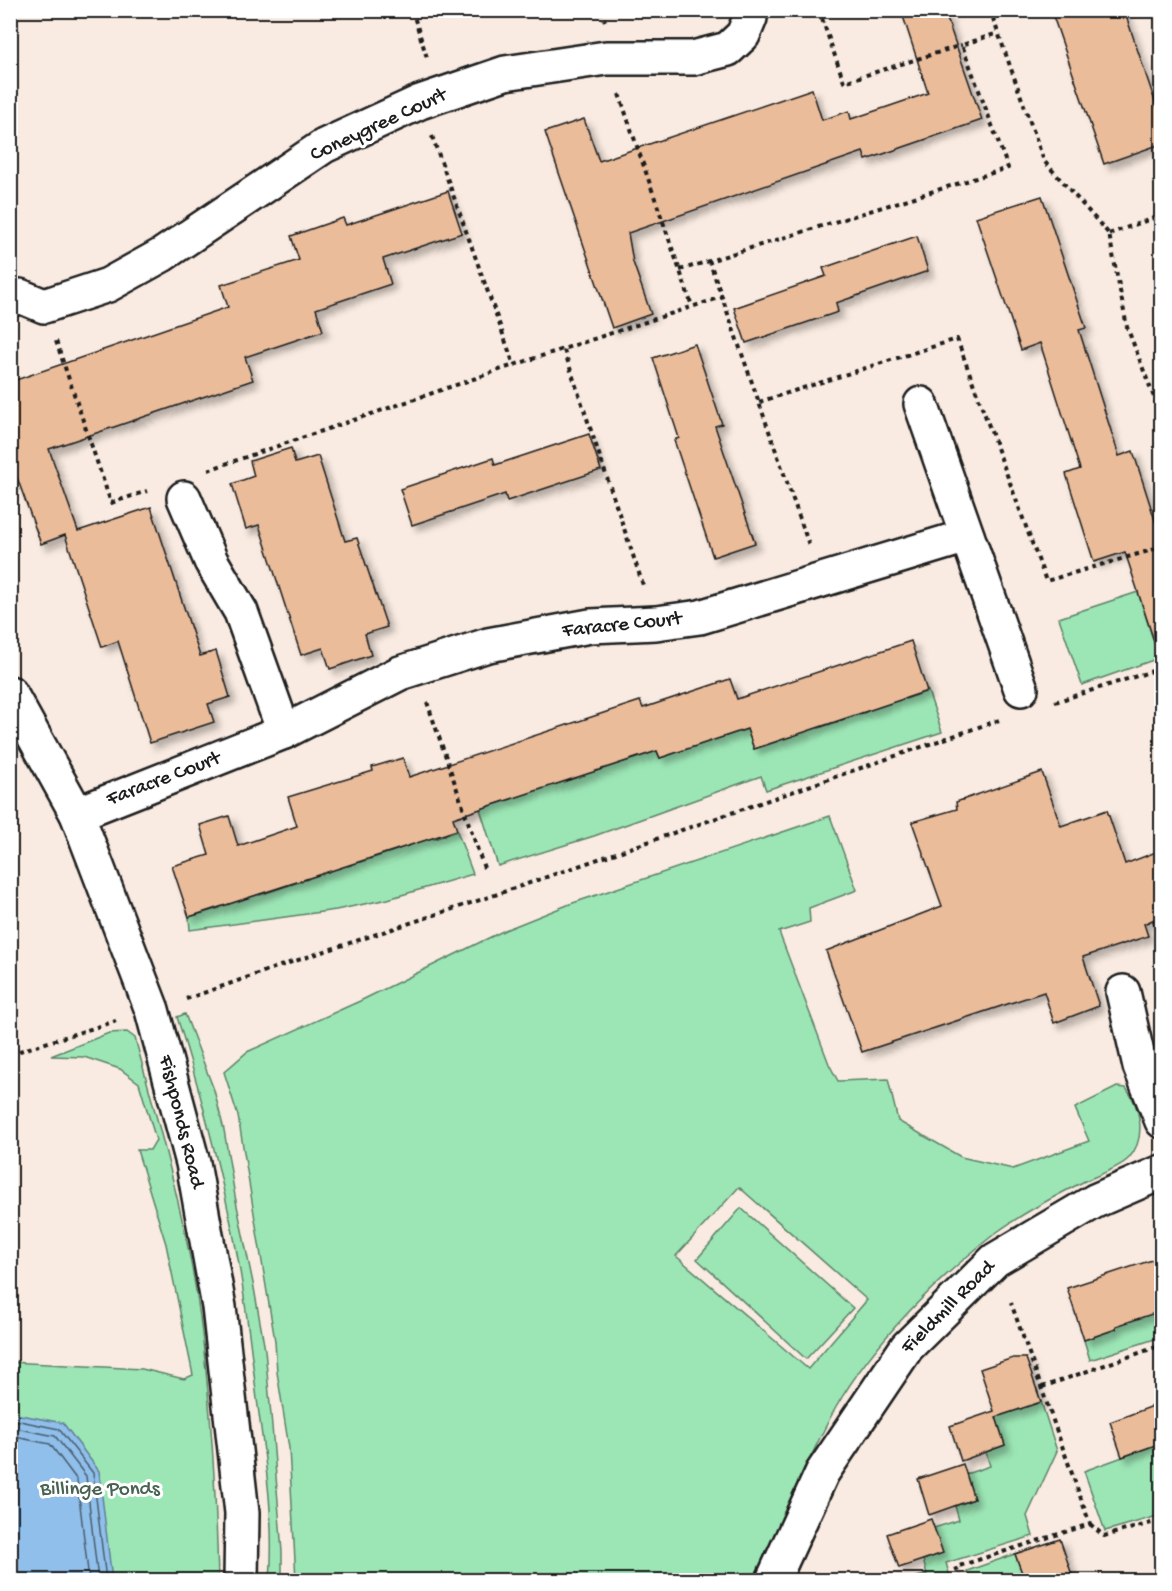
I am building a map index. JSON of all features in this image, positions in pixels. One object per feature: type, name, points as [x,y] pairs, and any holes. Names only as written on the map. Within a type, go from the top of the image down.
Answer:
[{"type":"street","name":"Coneygree Court","points":[[21,293],[108,285],[162,255],[324,146],[429,99],[505,73],[606,58],[693,58],[728,49],[743,35],[750,18],[750,10]]},
{"type":"street","points":[[921,404],[967,536],[1014,703]]},
{"type":"street","points":[[180,486],[211,561],[241,612],[284,732]]},
{"type":"street","name":"Faracre Court","points":[[77,814],[284,732],[416,667],[488,645],[590,626],[656,623],[700,617],[967,536]]},
{"type":"street","name":"Fishponds Road","points":[[10,693],[77,814],[152,1010],[193,1163],[219,1306],[242,1513],[241,1581]]},
{"type":"street","points":[[1123,992],[1140,1066],[1161,1121]]},
{"type":"street","name":"Fieldmill Road","points":[[773,1581],[822,1473],[907,1347],[995,1260],[1095,1201],[1160,1175]]},
{"type":"path","points":[[412,10],[429,99],[513,366]]},
{"type":"path","points":[[819,10],[844,82],[998,33]]},
{"type":"path","points":[[990,10],[1044,161],[1109,234],[1127,327],[1161,418]]},
{"type":"path","points":[[680,270],[1008,168],[962,45]]},
{"type":"path","points":[[606,58],[692,306]]},
{"type":"path","points":[[1109,234],[1161,215]]},
{"type":"path","points":[[709,260],[822,580]]},
{"type":"path","points":[[21,293],[111,503],[180,486],[513,366],[722,297]]},
{"type":"path","points":[[564,350],[656,623]]},
{"type":"path","points":[[416,667],[484,871]]},
{"type":"path","points":[[1052,703],[1161,668]]},
{"type":"path","points":[[181,1001],[489,897],[1014,703]]},
{"type":"path","points":[[1154,920],[1161,936]]},
{"type":"path","points":[[10,1054],[127,1017]]},
{"type":"path","points":[[1011,1303],[1090,1524],[1104,1536],[1161,1520]]},
{"type":"path","points":[[1042,1387],[1161,1345]]},
{"type":"path","points":[[961,1581],[956,1567],[1090,1524]]},
{"type":"green space","points":[[1138,592],[1159,658],[1082,685],[1059,618]]},
{"type":"green space","points":[[900,682],[906,699],[928,691],[942,732],[766,790],[761,776],[594,836],[498,866],[480,809],[657,751],[660,758],[683,750],[718,720],[723,737],[747,729],[754,749],[778,741],[773,725],[813,711],[819,728],[866,712]]},
{"type":"green space","points":[[830,816],[857,890],[809,908],[810,922],[779,932],[829,1064],[838,1081],[888,1079],[898,1121],[961,1157],[1013,1169],[1089,1141],[1075,1108],[1117,1087],[1126,1088],[1135,1105],[1140,1124],[1138,1142],[1128,1159],[1119,1166],[1050,1199],[997,1232],[929,1291],[887,1336],[850,1384],[835,1409],[762,1565],[751,1580],[296,1580],[289,1448],[277,1372],[275,1341],[238,1116],[224,1072],[247,1052],[360,1001],[505,930],[570,904]],"holes":[[[739,1187],[867,1300],[808,1369],[676,1256]]]},
{"type":"green space","points":[[428,823],[434,839],[457,831],[473,874],[388,899],[336,910],[190,930],[189,917],[220,908],[215,891],[254,879],[260,895],[308,879],[304,863],[342,850],[348,866],[397,850]]},
{"type":"green space","points":[[185,1014],[214,1090],[224,1130],[265,1350],[282,1552],[282,1580],[270,1580],[271,1535],[268,1490],[243,1292],[232,1228],[214,1148],[177,1017]]},
{"type":"green space","name":"Billinge Ponds","points":[[127,1032],[135,1038],[154,1107],[195,1282],[210,1416],[218,1580],[11,1580],[10,1362],[142,1369],[184,1379],[193,1375],[166,1244],[137,1150],[150,1150],[156,1140],[139,1083],[120,1069],[84,1057],[51,1056],[109,1033]]},
{"type":"green space","points":[[741,1208],[853,1308],[806,1359],[697,1259]]},
{"type":"green space","points":[[1161,1311],[1161,1337],[1090,1360],[1084,1340],[1116,1329],[1111,1313]]},
{"type":"green space","points":[[1037,1389],[1057,1451],[1027,1516],[1033,1536],[946,1563],[951,1580],[906,1580],[927,1574],[923,1560],[942,1553],[934,1528],[959,1520],[955,1506],[974,1499],[966,1474],[990,1466],[986,1452],[1005,1445],[996,1417],[1021,1409],[1017,1396]]},
{"type":"green space","points":[[1161,1443],[1161,1515],[1105,1531],[1084,1471]]},
{"type":"green space","points":[[1015,1554],[1025,1580],[970,1580],[967,1571]]},
{"type":"water","points":[[10,1413],[63,1423],[99,1471],[112,1580],[11,1580]]},
{"type":"building","points":[[901,10],[944,10],[982,120],[866,160],[863,152],[628,233],[633,262],[651,314],[612,328],[545,132],[584,119],[599,161],[812,89],[822,120],[849,111],[851,119],[928,93]]},
{"type":"building","points":[[1051,10],[1124,10],[1161,119],[1161,144],[1104,164]]},
{"type":"building","points":[[448,191],[462,233],[383,259],[391,284],[316,309],[323,331],[245,357],[253,380],[49,449],[78,531],[151,507],[200,656],[216,651],[230,697],[208,704],[214,722],[150,743],[118,641],[102,647],[65,535],[41,544],[10,458],[10,382],[228,307],[221,285],[299,260],[291,236],[343,218],[346,225]]},
{"type":"building","points":[[1042,196],[1086,328],[1079,330],[1119,456],[1133,451],[1161,539],[1161,643],[1155,644],[1125,552],[1094,562],[1066,474],[1080,469],[1040,343],[1021,350],[976,217]]},
{"type":"building","points":[[917,236],[928,271],[836,303],[838,312],[746,343],[734,308],[826,276],[823,268]]},
{"type":"building","points":[[695,344],[722,424],[715,426],[755,543],[713,557],[674,440],[679,438],[653,358]]},
{"type":"building","points":[[589,434],[601,470],[507,501],[505,494],[412,525],[400,489],[493,458],[495,465]]},
{"type":"building","points":[[291,448],[295,463],[318,456],[345,541],[357,538],[387,627],[365,634],[371,655],[330,669],[323,648],[301,655],[259,525],[246,529],[232,484],[254,476],[250,461]]},
{"type":"building","points":[[911,641],[927,691],[754,749],[747,729],[660,758],[657,751],[453,818],[457,830],[189,917],[172,866],[209,855],[200,825],[229,816],[238,846],[297,826],[288,797],[373,771],[372,767],[403,758],[409,777],[640,701],[643,708],[730,679],[737,699]]},
{"type":"building","points":[[1042,772],[1061,826],[1107,810],[1125,864],[1161,850],[1161,916],[1144,924],[1148,936],[1083,957],[1099,1006],[1054,1023],[1044,992],[862,1052],[826,951],[942,906],[912,822],[957,809],[956,802]]},
{"type":"building","points":[[1161,1257],[1161,1311],[1116,1326],[1116,1329],[1084,1340],[1067,1288]]},
{"type":"building","points":[[1013,1358],[1026,1358],[1041,1402],[996,1417],[1005,1445],[961,1461],[950,1426],[994,1411],[980,1369]]},
{"type":"building","points":[[1161,1403],[1161,1443],[1122,1457],[1110,1422]]},
{"type":"building","points":[[963,1464],[974,1499],[929,1515],[918,1479]]},
{"type":"building","points":[[931,1519],[943,1553],[899,1568],[887,1534]]},
{"type":"building","points":[[1060,1539],[1074,1581],[1025,1581],[1015,1554]]}]
